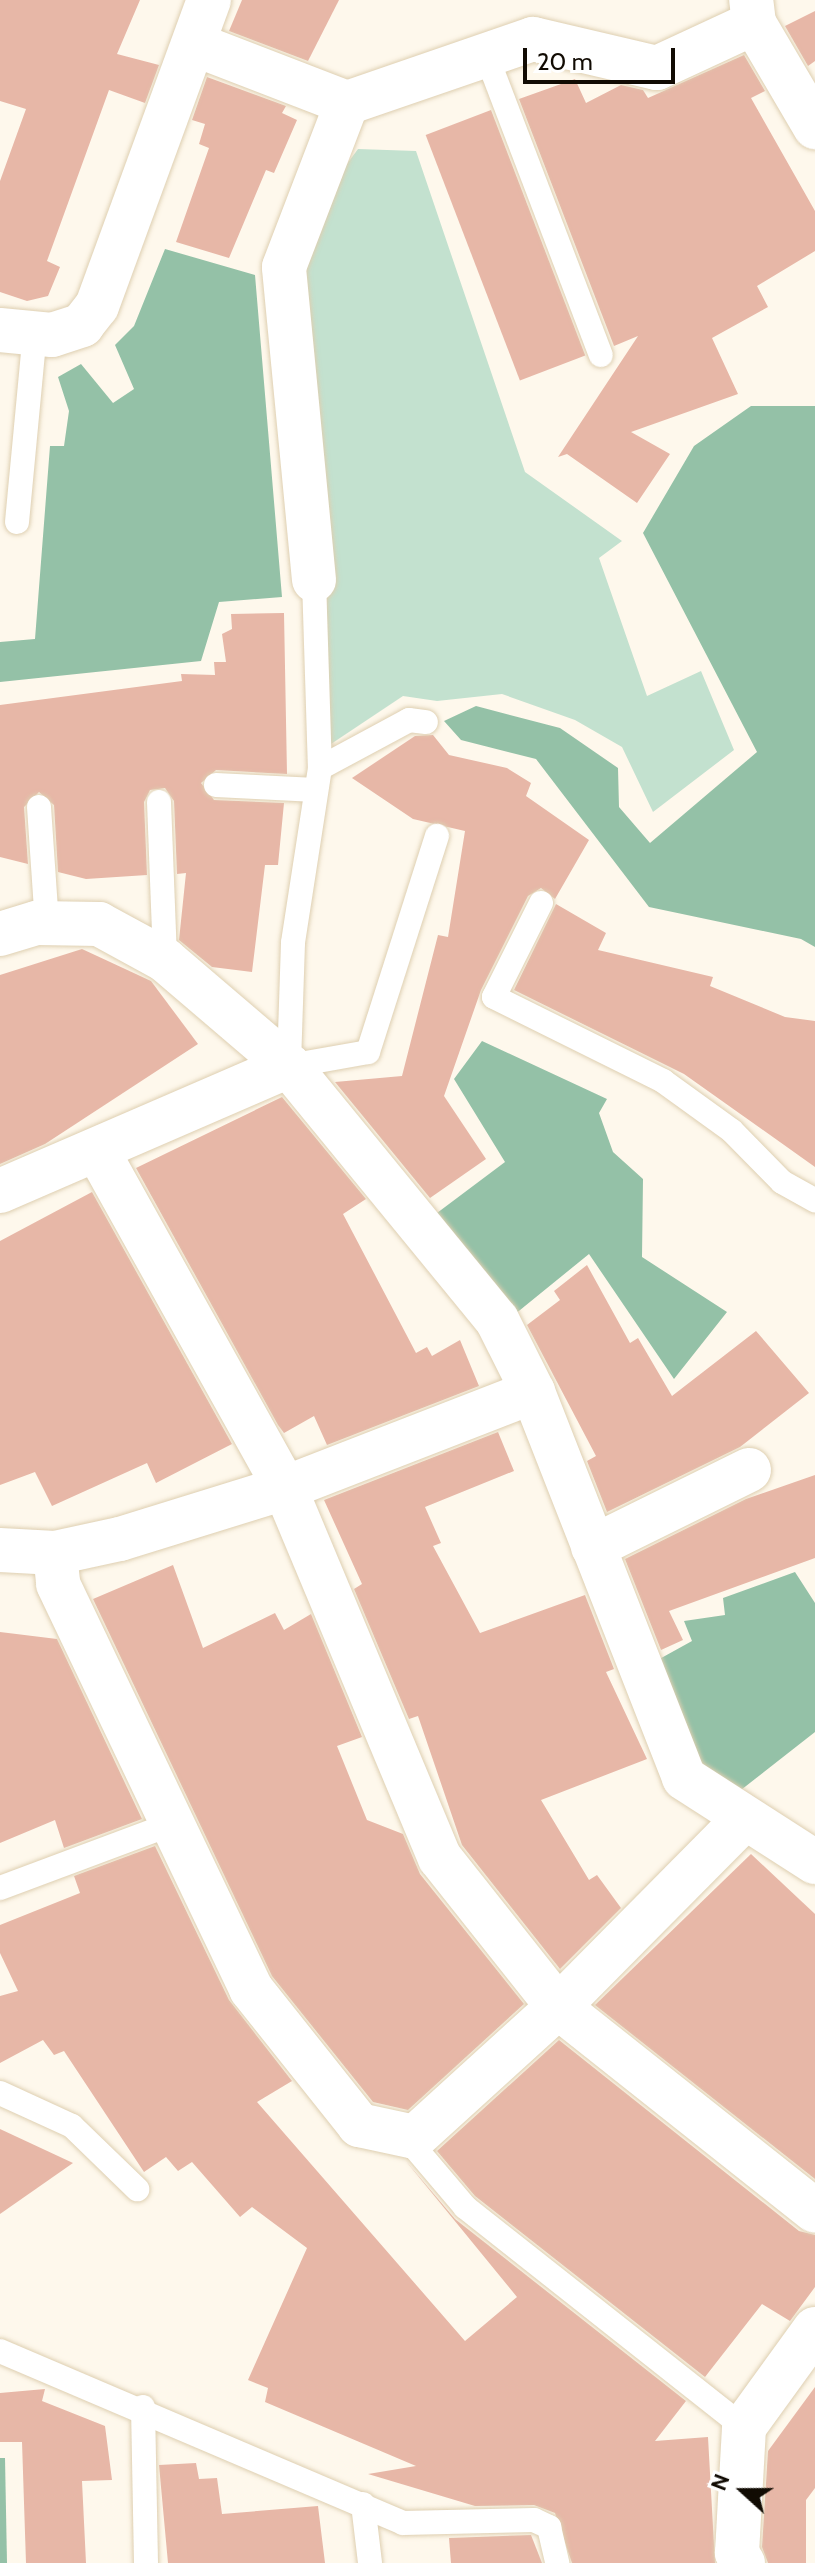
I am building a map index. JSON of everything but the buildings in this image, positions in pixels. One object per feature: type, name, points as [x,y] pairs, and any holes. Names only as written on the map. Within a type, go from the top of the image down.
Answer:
[{"type":"street","points":[[18,332],[82,325],[97,306],[209,0]]},
{"type":"street","points":[[194,44],[347,103],[533,39],[657,68],[752,12],[815,127]]},
{"type":"street","points":[[314,580],[284,267],[347,103]]},
{"type":"street","points":[[0,934],[47,923],[99,924],[165,960],[289,1066],[497,1320],[533,1392],[684,1778],[743,1820],[815,1862]]},
{"type":"street","points":[[0,1191],[289,1066]]},
{"type":"street","points":[[97,1150],[285,1488],[440,1858],[558,2007],[815,2211]]},
{"type":"street","points":[[0,1550],[55,1553],[285,1488],[533,1392]]},
{"type":"street","points":[[593,1547],[749,1470]]},
{"type":"street","points":[[55,1553],[58,1584],[251,1989],[359,2125],[415,2137],[558,2007],[743,1820]]},
{"type":"street","points":[[743,2563],[737,2553],[744,2427],[815,2329]]},
{"type":"lane","points":[[487,57],[601,355]]},
{"type":"lane","points":[[17,522],[18,332]]},
{"type":"lane","points":[[314,580],[318,779],[293,943],[289,1066],[368,1052],[437,836]]},
{"type":"lane","points":[[216,785],[318,779],[409,720],[426,722]]},
{"type":"lane","points":[[159,802],[165,960]]},
{"type":"lane","points":[[39,807],[47,923]]},
{"type":"lane","points":[[541,903],[531,911],[494,997],[663,1081],[732,1131],[782,1182],[815,1200]]},
{"type":"lane","points":[[0,1888],[174,1823]]},
{"type":"lane","points":[[0,2093],[72,2126],[137,2189]]},
{"type":"lane","points":[[404,2135],[465,2207],[744,2427]]},
{"type":"lane","points":[[0,2351],[143,2407],[403,2523],[534,2520],[549,2527],[557,2563]]},
{"type":"lane","points":[[143,2407],[146,2563]]},
{"type":"lane","points":[[363,2504],[370,2563]]},
{"type":"green space","points":[[358,149],[416,151],[525,472],[622,541],[599,558],[647,696],[701,671],[734,750],[653,812],[622,747],[575,720],[502,694],[437,701],[403,696],[325,748],[327,600],[296,264],[333,183]]},
{"type":"green space","points":[[165,249],[255,275],[282,597],[219,602],[201,661],[0,682],[0,642],[35,639],[50,446],[64,446],[69,411],[58,377],[81,364],[113,403],[134,389],[115,345],[134,326]]},
{"type":"green space","points":[[751,406],[815,406],[815,947],[801,939],[649,907],[536,759],[461,740],[444,721],[476,706],[560,728],[618,768],[619,807],[650,843],[757,752],[643,533],[694,446]]},
{"type":"green space","points":[[482,1041],[607,1099],[599,1113],[613,1152],[643,1179],[642,1257],[727,1312],[674,1379],[589,1254],[509,1319],[433,1216],[505,1162],[454,1079]]},
{"type":"green space","points":[[795,1572],[815,1603],[815,1732],[732,1797],[689,1768],[654,1662],[692,1641],[684,1621],[725,1615],[723,1598]]},
{"type":"green space","points":[[0,2458],[5,2458],[7,2563],[0,2563]]}]
